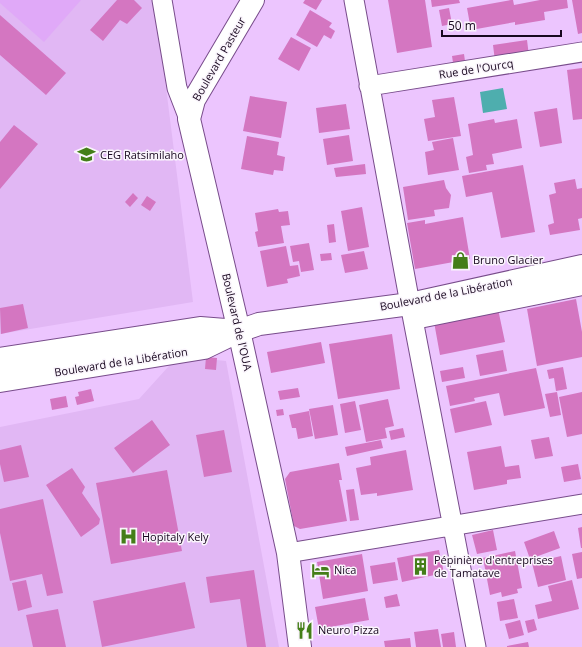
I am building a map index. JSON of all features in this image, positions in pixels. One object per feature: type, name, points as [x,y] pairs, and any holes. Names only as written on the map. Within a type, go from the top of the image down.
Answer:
[{"type":"main road","name":"Boulevard Pasteur","points":[[189,119],[194,100],[253,0]]},
{"type":"main road","name":"Boulevard de l'OUA","points":[[189,119],[239,331],[288,553],[300,647]]},
{"type":"main road","name":"Boulevard de la Libération","points":[[411,311],[582,266]]},
{"type":"main road","name":"Boulevard de la Libération","points":[[0,359],[200,328],[239,331],[265,337],[411,311],[582,284]]},
{"type":"main road","name":"Boulevard de la Libération","points":[[0,381],[204,348],[239,331]]},
{"type":"street","name":"Boulevard de l'OUA","points":[[162,0],[177,88],[189,119]]},
{"type":"street","points":[[354,0],[411,311],[476,647]]},
{"type":"street","name":"Rue de l'Ourcq","points":[[369,86],[582,52]]},
{"type":"street","points":[[288,553],[453,527],[582,504]]},
{"type":"shaded area","name":"CEG Ratsimilaho","points":[[0,0],[155,0],[193,302],[0,334]]},
{"type":"shaded area","points":[[0,0],[81,0],[44,42],[0,3]]},
{"type":"shaded area","points":[[503,88],[507,109],[483,113],[480,92]]},
{"type":"shaded area","name":"Hopitaly Kely","points":[[178,356],[226,361],[279,647],[0,647],[0,427],[139,399]]},
{"type":"building","points":[[117,0],[134,0],[142,8],[127,24],[120,20],[103,41],[90,30]]},
{"type":"building","points":[[305,0],[322,0],[316,10],[303,3]]},
{"type":"building","points":[[388,0],[425,0],[432,47],[397,53]]},
{"type":"building","points":[[431,0],[459,0],[460,3],[432,7]]},
{"type":"building","points":[[513,0],[514,5],[540,0],[567,0],[568,8],[544,12],[545,20],[515,25],[515,22],[471,30],[467,8]]},
{"type":"building","points":[[572,0],[582,0],[582,33],[578,34]]},
{"type":"building","points":[[449,8],[452,24],[442,26],[439,10]]},
{"type":"building","points":[[310,10],[332,23],[329,27],[335,31],[331,39],[324,35],[317,47],[296,35]]},
{"type":"building","points":[[0,15],[66,73],[46,95],[0,55]]},
{"type":"building","points":[[291,37],[311,48],[299,71],[278,59]]},
{"type":"building","points":[[527,40],[529,56],[495,61],[493,45]]},
{"type":"building","points":[[464,54],[466,68],[454,69],[452,56]]},
{"type":"building","points":[[582,68],[582,119],[573,120],[567,70]]},
{"type":"building","points":[[250,96],[287,102],[281,138],[243,131]]},
{"type":"building","points":[[454,97],[461,136],[428,141],[424,119],[435,117],[432,100]]},
{"type":"building","points":[[346,104],[350,129],[319,133],[316,108]]},
{"type":"building","points":[[557,108],[562,143],[540,147],[534,112]]},
{"type":"building","points":[[494,119],[495,123],[517,119],[522,148],[492,154],[494,164],[486,165],[487,170],[469,173],[466,157],[473,155],[468,124]]},
{"type":"building","points":[[14,125],[38,144],[0,189],[0,142]]},
{"type":"building","points":[[349,135],[353,161],[327,165],[323,139]]},
{"type":"building","points":[[247,136],[279,142],[277,155],[285,157],[283,171],[274,170],[273,175],[241,169]]},
{"type":"building","points":[[453,138],[459,170],[428,175],[425,152],[434,150],[432,142]]},
{"type":"building","points":[[365,164],[366,174],[336,177],[334,168]]},
{"type":"building","points":[[523,165],[535,232],[501,238],[492,192],[466,197],[462,176]]},
{"type":"building","points":[[575,179],[577,189],[582,188],[582,218],[578,219],[580,230],[550,235],[548,225],[554,223],[549,195],[556,193],[554,183]]},
{"type":"building","points":[[444,180],[446,188],[451,195],[449,208],[434,210],[435,216],[408,220],[403,187]]},
{"type":"building","points":[[133,193],[138,198],[130,207],[125,202]]},
{"type":"building","points":[[147,196],[156,202],[150,211],[141,205]]},
{"type":"building","points":[[362,207],[369,247],[348,251],[341,211]]},
{"type":"building","points":[[278,209],[279,212],[288,211],[290,225],[281,226],[284,243],[258,247],[255,232],[258,231],[255,213]]},
{"type":"building","points":[[463,217],[470,259],[415,269],[407,223],[425,220],[425,224]]},
{"type":"building","points":[[334,224],[336,242],[329,243],[327,225]]},
{"type":"building","points":[[309,243],[314,270],[301,272],[299,261],[293,262],[290,246]]},
{"type":"building","points":[[286,246],[290,266],[298,265],[300,276],[287,279],[288,283],[267,287],[260,251]]},
{"type":"building","points":[[364,251],[368,269],[345,273],[341,255]]},
{"type":"building","points":[[331,253],[332,260],[321,261],[320,254]]},
{"type":"building","points":[[576,299],[582,332],[582,357],[537,366],[527,309]]},
{"type":"building","points":[[23,304],[28,328],[1,334],[0,308]]},
{"type":"building","points":[[498,309],[505,342],[440,355],[434,322]]},
{"type":"building","points":[[392,334],[400,389],[338,399],[329,344]]},
{"type":"building","points":[[321,342],[325,363],[271,373],[267,352]]},
{"type":"building","points":[[503,350],[507,371],[480,376],[476,355]]},
{"type":"building","points":[[206,357],[217,358],[216,370],[205,369]]},
{"type":"building","points":[[463,367],[465,378],[442,382],[440,371]]},
{"type":"building","points":[[563,367],[567,389],[556,391],[554,378],[549,379],[547,370]]},
{"type":"building","points":[[536,368],[545,408],[504,416],[499,393],[474,398],[475,401],[450,406],[446,386]]},
{"type":"building","points":[[298,388],[300,397],[280,400],[278,391]]},
{"type":"building","points":[[91,389],[94,401],[77,405],[75,397],[79,396],[78,392]]},
{"type":"building","points":[[557,392],[561,415],[550,417],[545,394]]},
{"type":"building","points":[[582,392],[582,434],[567,437],[559,397]]},
{"type":"building","points":[[66,396],[68,407],[52,410],[50,399]]},
{"type":"building","points":[[388,399],[394,426],[385,428],[387,438],[366,442],[359,405]]},
{"type":"building","points":[[355,401],[361,430],[345,433],[340,404]]},
{"type":"building","points":[[486,401],[492,425],[455,433],[450,409]]},
{"type":"building","points":[[333,405],[338,435],[315,439],[309,409]]},
{"type":"building","points":[[283,409],[284,415],[277,416],[276,410]]},
{"type":"building","points":[[309,411],[313,436],[298,439],[296,428],[292,428],[289,415]]},
{"type":"building","points":[[152,420],[170,445],[133,473],[114,448]]},
{"type":"building","points":[[403,428],[405,437],[391,440],[389,431]]},
{"type":"building","points":[[224,430],[232,472],[204,477],[196,435]]},
{"type":"building","points":[[549,437],[553,456],[535,459],[531,440]]},
{"type":"building","points":[[381,440],[383,448],[347,456],[345,447]]},
{"type":"building","points":[[21,445],[29,477],[4,482],[0,464],[0,450]]},
{"type":"building","points":[[501,446],[505,467],[519,465],[521,478],[507,480],[507,484],[474,490],[467,452]]},
{"type":"building","points":[[406,450],[413,490],[377,496],[377,493],[361,495],[356,468],[371,465],[370,457]]},
{"type":"building","points":[[339,463],[342,480],[339,480],[347,521],[300,529],[294,526],[285,479],[290,472]]},
{"type":"building","points":[[578,464],[581,479],[564,482],[561,467]]},
{"type":"building","points":[[72,468],[85,487],[82,493],[100,519],[99,524],[81,537],[46,485]]},
{"type":"building","points":[[167,470],[182,551],[111,564],[96,483]]},
{"type":"building","points":[[354,489],[359,520],[350,521],[346,490]]},
{"type":"building","points":[[43,499],[63,593],[47,596],[42,574],[10,581],[0,533],[0,509]]},
{"type":"building","points":[[582,527],[582,548],[581,548],[578,528]]},
{"type":"building","points":[[493,530],[497,550],[477,554],[472,535]]},
{"type":"building","points":[[554,531],[560,548],[530,559],[524,542]]},
{"type":"building","name":"Pépinière d'entreprises de Tamatave","points":[[439,550],[444,573],[402,582],[397,558]]},
{"type":"building","points":[[515,551],[522,588],[517,589],[518,593],[502,597],[501,592],[490,595],[483,558]]},
{"type":"building","points":[[582,552],[582,578],[577,579],[572,554]]},
{"type":"building","points":[[362,554],[368,591],[323,599],[317,562]]},
{"type":"building","points":[[561,556],[566,580],[538,587],[532,563]]},
{"type":"building","points":[[395,562],[398,580],[373,584],[370,566]]},
{"type":"building","points":[[254,570],[266,647],[247,647],[240,599],[210,603],[206,577]]},
{"type":"building","points":[[26,580],[32,607],[18,611],[12,583]]},
{"type":"building","points":[[572,580],[579,609],[538,619],[535,605],[552,601],[548,586]]},
{"type":"building","points":[[185,582],[195,628],[102,647],[93,601]]},
{"type":"building","points":[[397,594],[400,606],[386,608],[384,597]]},
{"type":"building","points":[[365,598],[369,620],[319,629],[315,607]]},
{"type":"building","points":[[514,599],[518,618],[500,621],[497,602]]},
{"type":"building","points":[[58,609],[66,647],[33,647],[26,615]]},
{"type":"building","points":[[534,619],[537,630],[528,633],[525,621]]},
{"type":"building","points":[[520,620],[524,635],[509,639],[505,624]]},
{"type":"building","points":[[438,629],[441,647],[416,647],[414,632]]},
{"type":"building","points":[[454,632],[456,647],[443,647],[441,634]]},
{"type":"building","points":[[410,638],[411,647],[385,647],[384,641]]},
{"type":"building","points":[[528,642],[529,647],[507,647],[507,646]]},
{"type":"place","name":"CEG Ratsimilaho","points":[[87,155]]},
{"type":"place","name":"Bruno Glacier","points":[[460,260]]},
{"type":"place","name":"Hopitaly Kely","points":[[129,537]]},
{"type":"place","name":"Pépinière d'entreprises de Tamatave","points":[[421,566]]},
{"type":"place","name":"Nica","points":[[321,570]]},
{"type":"place","name":"Neuro Pizza","points":[[305,630]]}]
